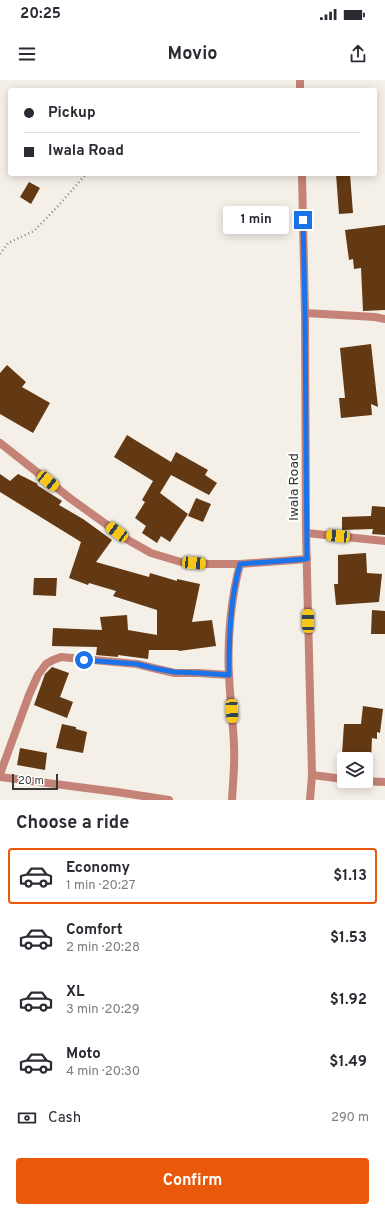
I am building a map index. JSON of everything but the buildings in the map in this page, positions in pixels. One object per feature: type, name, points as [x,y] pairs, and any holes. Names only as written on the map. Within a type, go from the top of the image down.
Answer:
[{"type":"street","name":"Iwala Road","points":[[302,176],[305,313],[306,533],[312,775],[310,800]]},
{"type":"street","points":[[305,313],[375,317],[385,319]]},
{"type":"street","points":[[0,443],[71,499],[122,536],[151,552],[181,562],[207,564],[240,564],[307,559]]},
{"type":"street","points":[[306,533],[385,540]]},
{"type":"street","points":[[232,800],[234,747],[229,675],[229,650],[232,604],[240,564]]},
{"type":"street","points":[[169,800],[0,775],[38,675],[46,664],[61,657],[137,664],[170,672],[229,675]]},
{"type":"street","points":[[312,775],[337,778]]},
{"type":"street","points":[[373,782],[385,782]]},
{"type":"path","points":[[0,254],[8,244],[34,231],[84,176]]},
{"type":"route","points":[[84,660],[137,664],[166,671],[183,673],[229,675],[232,604],[240,564],[307,559],[303,220]]}]
